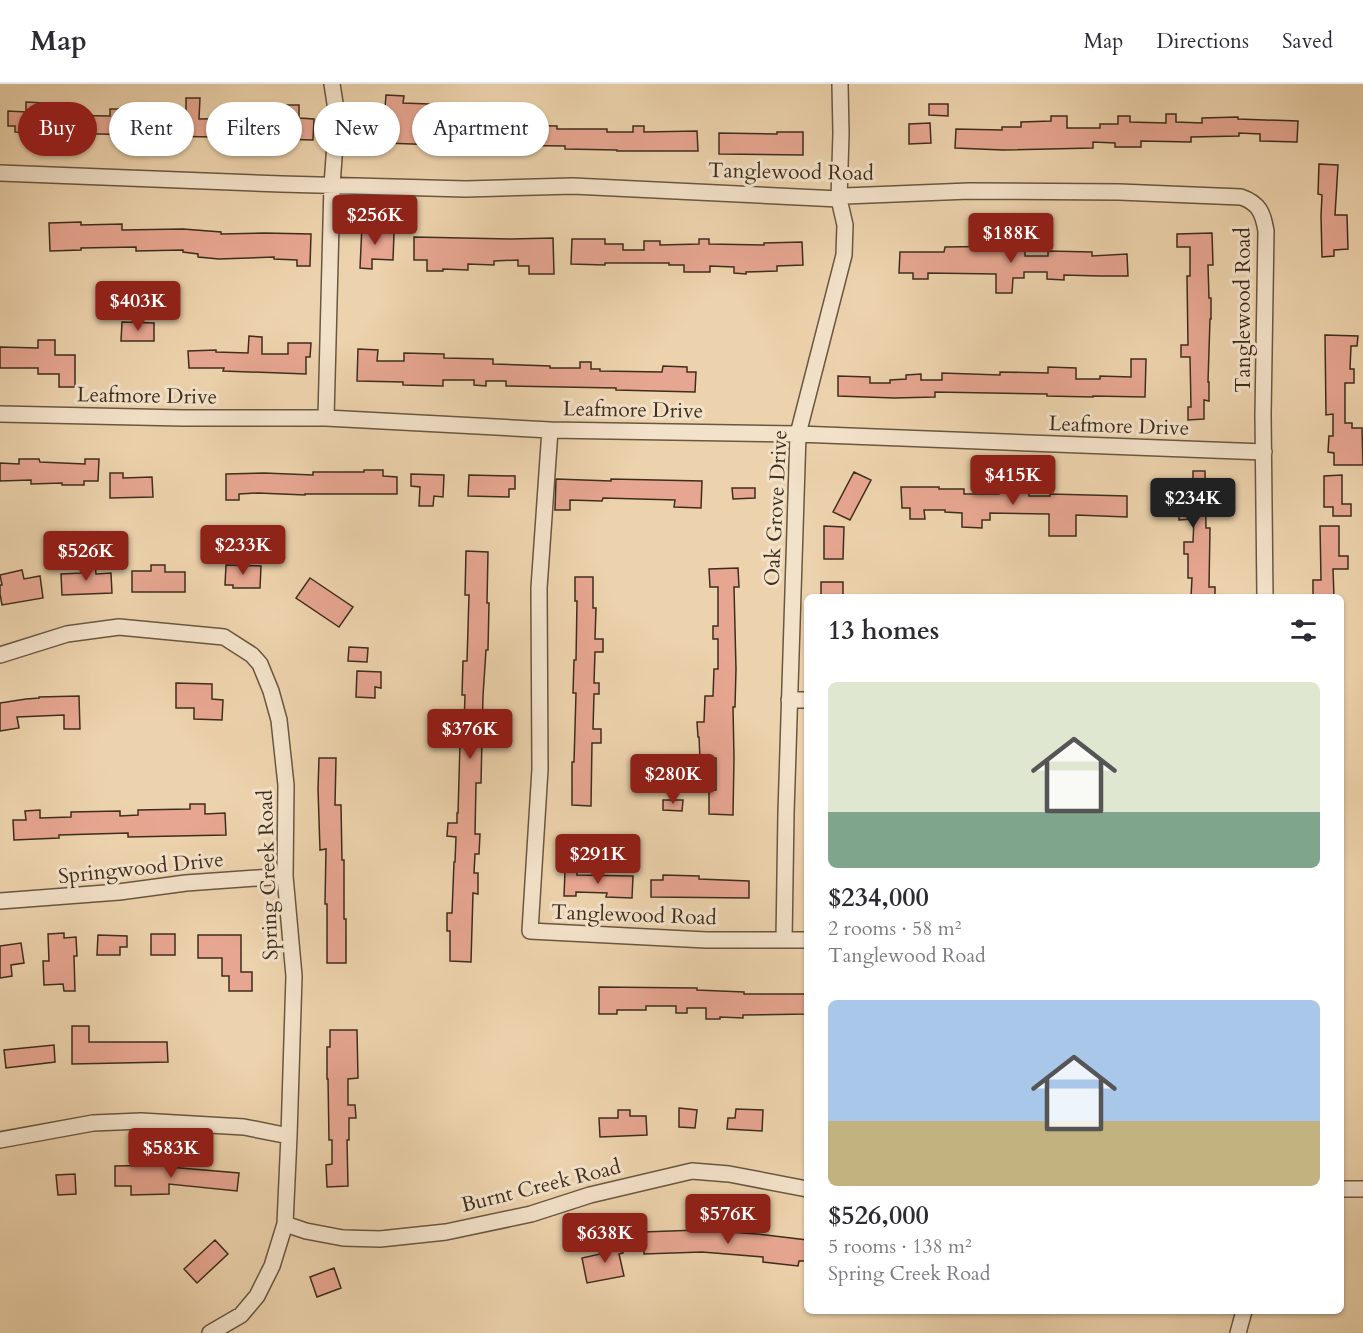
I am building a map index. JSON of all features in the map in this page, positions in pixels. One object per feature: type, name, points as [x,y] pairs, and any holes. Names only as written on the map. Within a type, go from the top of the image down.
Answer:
[{"type":"street","points":[[326,418],[332,185],[337,116],[332,84]]},
{"type":"street","name":"Oak Grove Drive","points":[[784,940],[798,434],[844,255],[845,225],[839,199],[840,84]]},
{"type":"street","name":"Tanglewood Road","points":[[0,173],[466,189],[573,186],[839,199],[845,196],[969,191],[1119,192],[1241,197],[1251,201],[1263,215],[1266,231],[1263,415],[1265,594]]},
{"type":"street","name":"Leafmore Drive","points":[[0,414],[326,418],[550,430],[798,434],[1264,452]]},
{"type":"street","name":"Tanglewood Road","points":[[550,430],[539,588],[540,769],[531,931],[706,940],[804,940]]},
{"type":"street","name":"Spring Creek Road","points":[[0,655],[68,634],[119,627],[224,637],[252,655],[260,664],[271,691],[279,720],[286,785],[285,876],[294,976],[290,1136],[285,1224],[272,1266],[257,1296],[241,1314],[210,1333]]},
{"type":"street","points":[[789,700],[804,700]]},
{"type":"street","name":"Springwood Drive","points":[[0,902],[285,876]]},
{"type":"street","points":[[0,1140],[93,1123],[141,1121],[244,1127],[290,1136]]},
{"type":"street","name":"Burnt Creek Road","points":[[285,1224],[306,1232],[344,1238],[380,1239],[446,1232],[531,1214],[590,1195],[692,1171],[729,1174],[804,1188]]},
{"type":"street","points":[[1344,1189],[1363,1189]]},
{"type":"street","points":[[1238,1333],[1243,1314]]},
{"type":"building","points":[[386,95],[404,96],[403,103],[412,103],[412,144],[400,144],[400,102],[385,102]]},
{"type":"building","points":[[186,98],[200,98],[199,119],[206,119],[206,137],[194,137],[194,102],[186,102]]},
{"type":"building","points":[[929,104],[948,104],[948,116],[929,115]]},
{"type":"building","points":[[8,111],[18,112],[18,132],[15,132],[15,126],[8,126]]},
{"type":"building","points":[[1166,114],[1176,114],[1176,122],[1202,123],[1202,118],[1238,117],[1238,119],[1298,121],[1297,142],[1260,141],[1260,134],[1239,133],[1239,136],[1191,137],[1191,142],[1141,141],[1141,147],[1115,147],[1115,143],[1093,142],[1093,148],[1003,150],[955,148],[956,129],[1002,130],[1002,127],[1021,127],[1021,122],[1051,121],[1051,116],[1067,116],[1067,128],[1100,128],[1100,124],[1118,124],[1118,116],[1130,116],[1130,122],[1166,123]]},
{"type":"building","points":[[97,116],[109,116],[109,134],[97,134]]},
{"type":"building","points":[[302,118],[314,119],[313,140],[302,140]]},
{"type":"building","points":[[930,123],[931,143],[909,144],[909,124]]},
{"type":"building","points":[[549,126],[557,126],[557,129],[607,129],[607,132],[633,132],[633,126],[644,126],[644,132],[697,131],[698,151],[617,151],[565,149],[565,146],[549,146]]},
{"type":"building","points":[[777,132],[803,132],[803,155],[719,154],[719,133],[777,134]]},
{"type":"building","points":[[1319,164],[1338,165],[1335,215],[1347,215],[1348,249],[1334,250],[1334,256],[1322,257],[1322,195],[1318,194]]},
{"type":"building","points":[[81,222],[81,225],[122,224],[122,230],[183,229],[221,232],[221,234],[311,234],[310,266],[297,266],[297,260],[274,259],[274,257],[219,259],[198,257],[198,254],[183,252],[183,250],[136,251],[136,247],[50,251],[49,223]]},
{"type":"building","points":[[362,225],[380,226],[379,232],[394,233],[393,260],[372,259],[372,269],[360,268]]},
{"type":"building","points":[[1212,233],[1213,265],[1208,265],[1209,298],[1211,298],[1209,401],[1204,400],[1204,419],[1188,420],[1188,407],[1191,407],[1190,357],[1181,357],[1181,345],[1188,345],[1187,276],[1190,276],[1190,247],[1177,247],[1177,234]]},
{"type":"building","points":[[414,237],[553,238],[554,274],[529,274],[529,266],[518,266],[518,260],[494,261],[494,265],[468,264],[468,270],[427,271],[427,260],[414,260]]},
{"type":"building","points":[[572,239],[605,239],[605,244],[623,244],[623,250],[644,250],[644,241],[660,241],[660,245],[699,244],[699,239],[709,239],[709,244],[764,245],[764,243],[802,242],[803,265],[777,266],[777,271],[746,272],[746,274],[734,273],[734,267],[710,266],[710,272],[684,272],[684,265],[669,265],[669,263],[571,264]]},
{"type":"building","points":[[1025,246],[1025,256],[1048,256],[1048,251],[1092,252],[1092,256],[1127,254],[1128,276],[1064,275],[1064,280],[1047,279],[1047,272],[1024,272],[1024,278],[1013,278],[1012,293],[996,293],[996,274],[928,273],[928,279],[913,279],[913,273],[899,273],[900,252],[944,252],[945,247]]},
{"type":"building","points":[[122,322],[154,323],[154,341],[121,341]]},
{"type":"building","points":[[1325,335],[1358,336],[1357,346],[1351,346],[1350,369],[1354,369],[1354,383],[1345,383],[1345,423],[1352,423],[1352,428],[1362,428],[1363,465],[1334,465],[1334,453],[1328,452],[1329,436],[1333,436],[1333,414],[1326,415]]},
{"type":"building","points":[[249,336],[262,337],[262,354],[288,354],[288,343],[311,343],[310,357],[306,357],[306,374],[189,368],[188,351],[216,350],[216,352],[248,353]]},
{"type":"building","points":[[38,340],[55,340],[55,355],[75,355],[75,387],[59,387],[59,374],[38,374],[38,368],[0,368],[0,347],[38,348]]},
{"type":"building","points":[[358,349],[378,350],[377,361],[404,361],[404,353],[444,354],[444,358],[493,359],[493,364],[550,366],[550,368],[580,368],[580,362],[591,362],[591,369],[600,369],[600,371],[662,372],[663,366],[687,367],[687,372],[696,372],[695,392],[506,386],[506,381],[486,381],[486,386],[474,385],[474,380],[443,380],[443,386],[357,381]]},
{"type":"building","points":[[1131,359],[1146,359],[1145,397],[935,392],[935,397],[838,396],[838,376],[870,377],[870,383],[890,383],[890,380],[906,379],[906,375],[921,374],[921,380],[942,380],[942,373],[1000,375],[1000,372],[1048,373],[1048,367],[1076,368],[1076,379],[1100,379],[1100,376],[1131,377]]},
{"type":"building","points":[[19,459],[85,464],[85,459],[99,459],[98,481],[84,481],[84,485],[62,485],[62,483],[31,484],[31,480],[0,481],[0,463],[19,464]]},
{"type":"building","points":[[364,470],[383,470],[383,476],[397,477],[397,494],[258,493],[239,494],[239,500],[226,500],[226,474],[313,475],[313,472],[364,472]]},
{"type":"building","points":[[1193,471],[1205,471],[1206,528],[1210,528],[1209,587],[1215,587],[1215,594],[1191,594],[1192,578],[1188,578],[1188,554],[1184,554],[1184,542],[1193,542],[1194,519],[1179,520],[1179,509],[1162,509],[1163,482],[1193,482]]},
{"type":"building","points":[[854,472],[871,480],[850,520],[833,512]]},
{"type":"building","points":[[110,473],[123,473],[123,478],[152,477],[153,497],[110,498]]},
{"type":"building","points":[[411,474],[444,475],[443,497],[434,496],[433,506],[419,506],[420,487],[411,486]]},
{"type":"building","points":[[469,475],[515,476],[515,489],[509,489],[509,497],[468,496]]},
{"type":"building","points":[[1342,475],[1342,504],[1351,504],[1351,516],[1333,516],[1333,507],[1324,507],[1324,476]]},
{"type":"building","points":[[556,479],[702,481],[701,508],[674,507],[675,500],[603,498],[602,501],[570,500],[570,510],[555,510]]},
{"type":"building","points":[[901,487],[964,489],[964,494],[1029,492],[1029,496],[1050,496],[1050,494],[1127,496],[1127,517],[1076,515],[1076,536],[1049,536],[1049,514],[990,513],[990,520],[982,520],[982,528],[962,527],[962,513],[945,512],[945,510],[924,510],[925,519],[910,519],[910,508],[902,508]]},
{"type":"building","points":[[732,488],[755,488],[755,498],[733,499]]},
{"type":"building","points":[[824,526],[844,527],[843,559],[824,559]]},
{"type":"building","points":[[1320,526],[1339,526],[1339,556],[1348,556],[1348,569],[1333,569],[1334,594],[1313,594],[1313,580],[1321,580]]},
{"type":"building","points":[[466,551],[488,552],[487,603],[489,603],[488,650],[486,650],[483,696],[481,783],[476,783],[475,834],[480,834],[479,854],[475,854],[474,873],[478,873],[478,894],[473,893],[471,962],[450,961],[450,931],[447,931],[447,913],[452,913],[456,837],[447,836],[448,823],[457,823],[460,743],[457,743],[457,726],[464,726],[463,661],[467,661],[469,595],[465,595]]},
{"type":"building","points":[[95,563],[96,574],[111,573],[112,593],[62,595],[61,574],[81,573],[81,564]]},
{"type":"building","points":[[151,565],[165,565],[165,572],[185,572],[185,592],[132,592],[132,571],[151,571]]},
{"type":"building","points":[[226,565],[261,566],[260,588],[233,588],[233,585],[225,585]]},
{"type":"building","points":[[738,568],[739,587],[734,587],[736,669],[735,707],[733,707],[733,815],[709,814],[709,790],[716,790],[716,758],[700,759],[697,722],[704,722],[705,696],[713,696],[714,669],[718,669],[718,639],[713,639],[713,626],[718,626],[718,587],[710,587],[709,569]]},
{"type":"building","points":[[22,570],[24,579],[40,576],[43,598],[2,605],[0,575]]},
{"type":"building","points":[[575,577],[593,577],[593,608],[596,608],[595,639],[603,639],[603,652],[595,652],[594,683],[599,683],[599,694],[594,694],[593,729],[601,729],[601,743],[592,743],[591,806],[572,805],[576,693],[573,693],[574,660],[576,660]]},
{"type":"building","points":[[310,578],[353,607],[339,627],[296,598]]},
{"type":"building","points":[[821,582],[843,582],[843,594],[821,594]]},
{"type":"building","points":[[349,647],[368,648],[367,662],[348,661]]},
{"type":"building","points":[[357,671],[381,672],[381,688],[375,687],[375,698],[356,697]]},
{"type":"building","points":[[176,683],[212,684],[212,699],[223,700],[222,720],[194,719],[194,708],[176,708]]},
{"type":"building","points":[[79,696],[80,729],[64,729],[64,715],[17,717],[19,728],[0,731],[0,703],[39,697]]},
{"type":"building","points":[[319,758],[336,758],[335,805],[341,805],[346,963],[327,963],[326,849],[320,850]]},
{"type":"building","points":[[663,800],[683,800],[682,811],[663,810]]},
{"type":"building","points":[[190,804],[205,804],[205,814],[225,813],[226,835],[128,837],[128,833],[59,835],[59,838],[14,840],[13,820],[26,820],[25,811],[40,810],[40,818],[71,817],[71,812],[120,811],[120,816],[138,815],[138,810],[190,809]]},
{"type":"building","points":[[565,871],[577,871],[577,875],[633,876],[632,898],[606,897],[607,893],[576,892],[576,896],[564,896]]},
{"type":"building","points":[[663,875],[749,881],[749,898],[651,897],[651,880],[663,880]]},
{"type":"building","points":[[64,933],[64,938],[76,937],[75,991],[64,991],[63,984],[44,985],[43,961],[49,961],[48,934]]},
{"type":"building","points":[[151,934],[175,934],[175,955],[151,955]]},
{"type":"building","points":[[98,935],[127,936],[127,947],[120,947],[120,955],[97,955]]},
{"type":"building","points":[[198,935],[241,935],[241,972],[252,972],[252,991],[229,991],[229,976],[222,976],[222,958],[198,958]]},
{"type":"building","points":[[21,943],[24,963],[11,965],[12,976],[0,978],[0,946]]},
{"type":"building","points":[[599,987],[697,988],[697,990],[744,992],[744,994],[804,994],[804,1014],[743,1015],[743,1018],[706,1019],[706,1008],[687,1008],[687,1013],[676,1013],[676,1006],[646,1006],[646,1010],[617,1010],[617,1014],[599,1014]]},
{"type":"building","points":[[72,1026],[89,1026],[89,1042],[167,1042],[168,1062],[72,1064]]},
{"type":"building","points":[[330,1030],[357,1030],[358,1078],[348,1079],[348,1105],[355,1105],[356,1118],[349,1118],[348,1186],[327,1187],[326,1165],[332,1164],[327,1079],[327,1047],[330,1047]]},
{"type":"building","points":[[54,1045],[55,1062],[6,1068],[4,1050]]},
{"type":"building","points":[[679,1108],[697,1110],[695,1128],[679,1127]]},
{"type":"building","points":[[736,1109],[763,1110],[762,1131],[727,1129],[728,1118],[735,1118]]},
{"type":"building","points":[[618,1110],[630,1110],[630,1116],[646,1116],[647,1135],[600,1137],[599,1118],[618,1118]]},
{"type":"building","points":[[169,1165],[169,1167],[239,1173],[237,1191],[169,1184],[169,1194],[131,1195],[131,1186],[115,1186],[115,1166]]},
{"type":"building","points":[[75,1174],[76,1194],[58,1195],[56,1175]]},
{"type":"building","points":[[698,1230],[804,1240],[804,1261],[799,1261],[798,1266],[763,1262],[763,1257],[702,1252],[644,1254],[643,1232]]},
{"type":"building","points":[[620,1239],[623,1253],[619,1254],[624,1276],[587,1283],[582,1258],[609,1252],[607,1242]]},
{"type":"building","points":[[215,1240],[228,1254],[197,1283],[184,1269]]},
{"type":"building","points":[[334,1268],[341,1288],[317,1297],[310,1277]]}]
